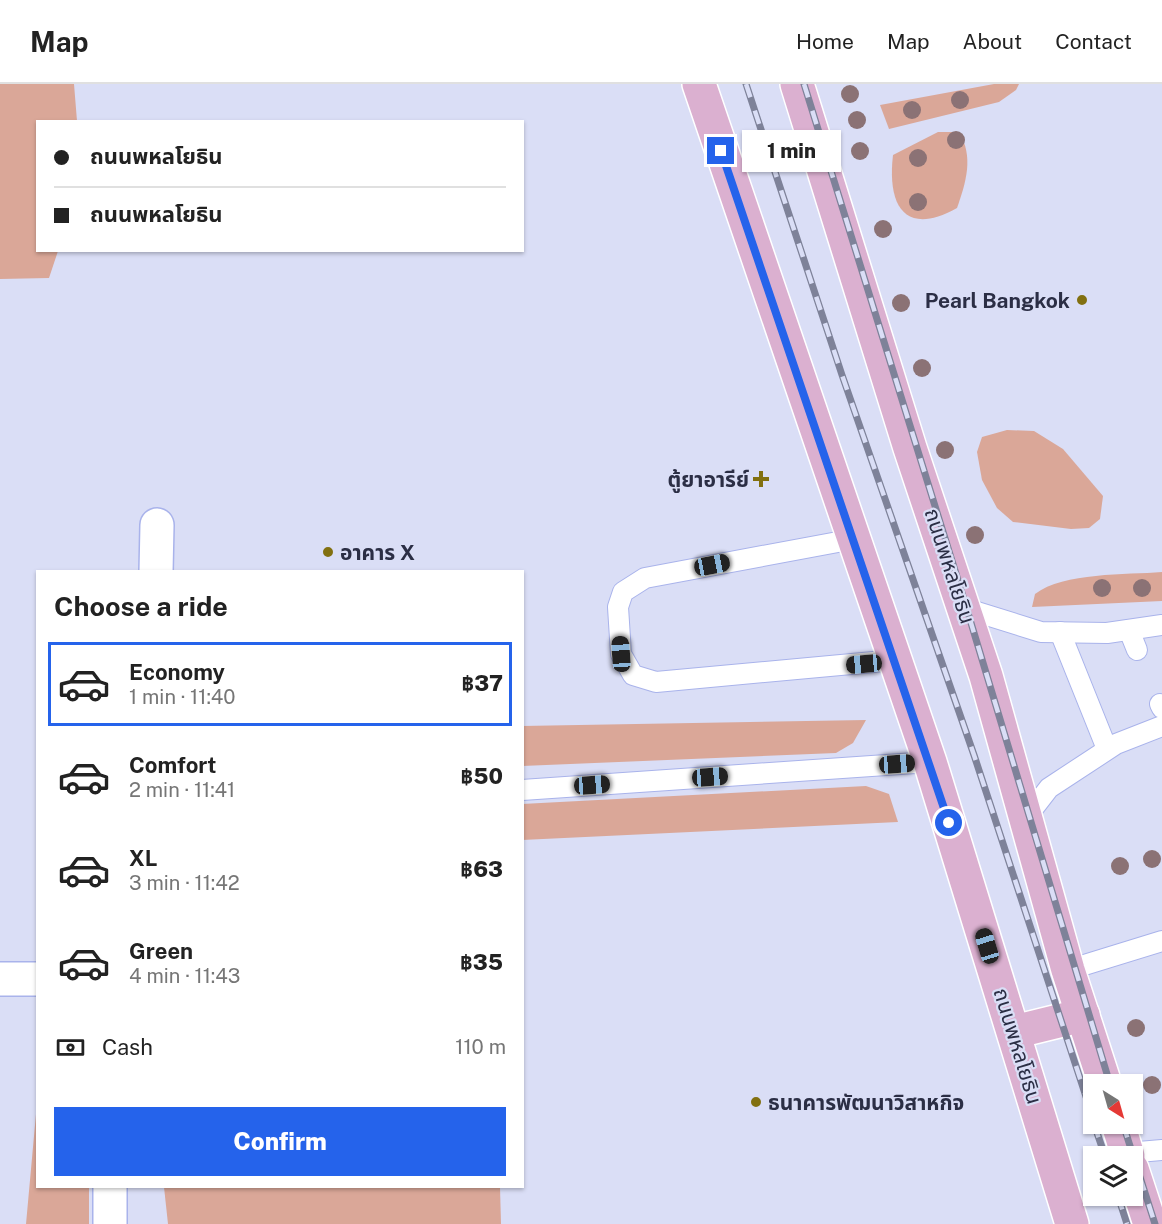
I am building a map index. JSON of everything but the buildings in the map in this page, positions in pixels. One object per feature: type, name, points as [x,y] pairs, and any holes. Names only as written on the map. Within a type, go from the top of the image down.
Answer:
[{"type":"main road","name":"ถนนพหลโยธิน","points":[[699,84],[930,762],[1072,1224]]},
{"type":"main road","name":"ถนนพหลโยธิน","points":[[797,84],[910,448],[964,608],[1068,970],[1102,1074]]},
{"type":"main road","points":[[1014,1032],[1083,1015]]},
{"type":"main road","points":[[1143,1203],[1150,1224]]},
{"type":"street","points":[[156,570],[157,525]]},
{"type":"street","points":[[0,979],[36,978]]},
{"type":"street","points":[[110,1188],[110,1224]]},
{"type":"lane","points":[[854,539],[645,578],[623,592],[618,607],[621,654],[633,675],[656,682],[895,660]]},
{"type":"lane","points":[[964,608],[1041,632],[1129,630],[1162,625]]},
{"type":"lane","points":[[1129,630],[1137,650]]},
{"type":"lane","points":[[1060,632],[1107,750]]},
{"type":"lane","points":[[1026,819],[1049,788],[1107,750],[1162,726]]},
{"type":"lane","points":[[524,790],[930,762]]},
{"type":"lane","points":[[1068,970],[1162,941]]},
{"type":"lane","points":[[1143,1151],[1162,1150]]},
{"type":"shaded area","points":[[0,84],[74,84],[77,120],[36,120],[36,252],[58,252],[49,278],[0,279]]},
{"type":"shaded area","points":[[994,84],[1019,84],[1016,90],[999,102],[889,129],[880,105]]},
{"type":"shaded area","points":[[938,132],[959,132],[964,141],[967,170],[963,189],[957,208],[939,216],[924,219],[912,217],[903,212],[893,189],[893,155]]},
{"type":"shaded area","points":[[1007,430],[1034,431],[1063,449],[1103,496],[1100,519],[1089,528],[1071,529],[1013,522],[997,508],[982,480],[977,452],[982,437]]},
{"type":"shaded area","points":[[1162,572],[1162,601],[1032,607],[1035,594],[1062,582],[1096,576]]},
{"type":"shaded area","points":[[866,720],[853,743],[836,753],[524,766],[524,726]]},
{"type":"shaded area","points":[[866,786],[889,794],[898,822],[524,840],[524,804]]},
{"type":"shaded area","points":[[36,1114],[36,1188],[89,1188],[89,1224],[26,1224]]},
{"type":"shaded area","points":[[164,1188],[500,1188],[501,1224],[168,1224]]},
{"type":"railway","points":[[746,84],[842,375],[974,755],[1083,1087]]},
{"type":"railway","points":[[804,84],[962,593],[1107,1074]]},
{"type":"railway","points":[[1097,1134],[1102,1146]]},
{"type":"railway","points":[[1126,1134],[1155,1224]]},
{"type":"railway","points":[[1121,1206],[1127,1224]]},
{"type":"place","name":"Pearl Bangkok","points":[[1082,300]]},
{"type":"place","name":"ตู้ยาอารีย์","points":[[761,479]]},
{"type":"place","name":"อาคาร X","points":[[328,552]]},
{"type":"place","name":"ธนาคารพัฒนาวิสาหกิจ","points":[[756,1102]]},
{"type":"route","points":[[721,151],[949,823]]}]
